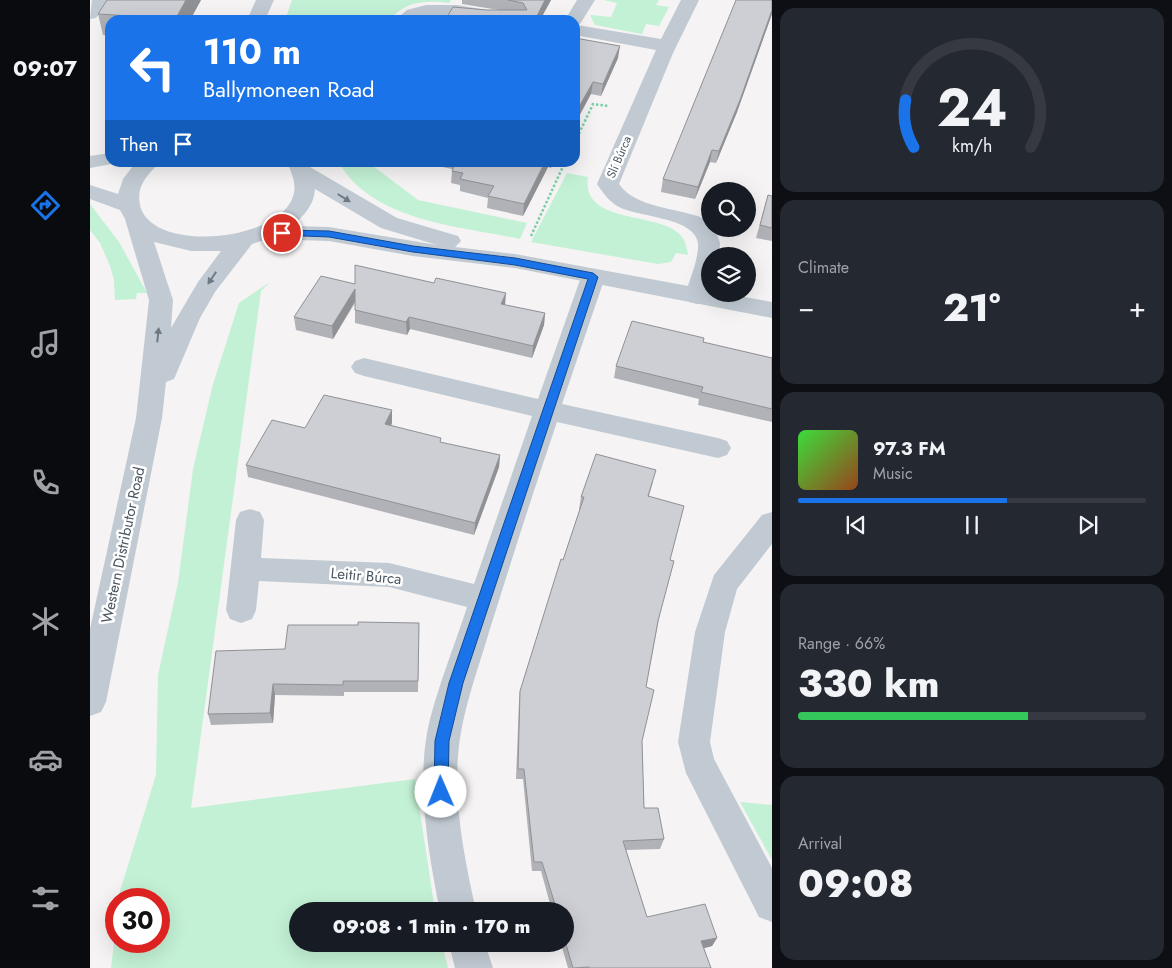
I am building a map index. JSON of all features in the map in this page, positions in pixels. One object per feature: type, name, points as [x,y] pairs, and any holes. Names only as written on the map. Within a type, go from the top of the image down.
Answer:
[{"type":"street","points":[[90,14],[102,0]]},
{"type":"street","points":[[258,15],[265,0]]},
{"type":"street","points":[[577,15],[586,0]]},
{"type":"street","name":"Slí Búrca","points":[[690,0],[667,46],[608,184],[612,194],[622,202],[682,217],[704,230],[710,243],[697,296]]},
{"type":"street","points":[[411,15],[420,9],[439,7],[486,15]]},
{"type":"street","points":[[580,31],[667,46]]},
{"type":"street","points":[[90,162],[105,160]]},
{"type":"street","points":[[132,213],[128,196],[135,177],[144,167]]},
{"type":"street","points":[[300,167],[349,201],[388,223],[521,252],[593,277],[772,310]]},
{"type":"street","points":[[90,191],[132,213],[161,237],[179,242],[204,245],[243,240],[266,232],[289,218],[303,200],[307,184],[300,167]]},
{"type":"street","name":"Western Distributor Road","points":[[90,702],[149,418],[160,300],[132,213]]},
{"type":"street","points":[[266,232],[329,234],[413,249],[521,252]]},
{"type":"street","name":"Western Distributor Road","points":[[149,418],[180,331],[215,272],[243,240]]},
{"type":"street","points":[[456,902],[447,858],[442,807],[442,741],[456,683],[593,277]]},
{"type":"street","points":[[364,367],[549,411],[718,448]]},
{"type":"street","points":[[241,610],[250,520]]},
{"type":"street","points":[[772,523],[724,584],[710,632],[694,742],[698,762],[772,904]]},
{"type":"street","name":"Leitir Búrca","points":[[245,569],[389,575],[484,599]]},
{"type":"street","points":[[469,952],[474,968]]},
{"type":"path","points":[[580,131],[593,104],[639,112]]},
{"type":"path","points":[[521,252],[563,167]]},
{"type":"green space","points":[[292,0],[451,0],[449,3],[416,3],[402,9],[395,15],[287,15]]},
{"type":"green space","points":[[604,0],[659,0],[656,5],[669,7],[659,26],[646,24],[642,34],[595,25],[590,15],[611,17],[617,3]]},
{"type":"green space","points":[[342,167],[374,167],[418,200],[527,223],[520,239],[446,225],[396,210],[374,198],[354,183]]},
{"type":"green space","points":[[567,173],[588,177],[589,193],[598,204],[611,211],[662,224],[675,230],[684,240],[688,255],[676,253],[671,262],[658,264],[531,242]]},
{"type":"green space","points":[[90,204],[119,242],[147,293],[137,293],[136,299],[115,300],[114,280],[110,266],[100,243],[90,230]]},
{"type":"green space","points":[[270,282],[261,291],[191,808],[415,779],[434,902],[289,902],[289,952],[444,952],[448,968],[111,968],[113,953],[170,953],[170,888],[121,888],[156,775],[158,675],[178,583],[193,469],[213,384],[239,303]]},
{"type":"green space","points":[[740,802],[772,805],[772,860]]},
{"type":"building","points":[[107,0],[186,0],[178,15],[98,14]]},
{"type":"building","points":[[508,0],[545,0],[538,15],[448,15],[453,7],[487,10],[527,10],[523,3]]},
{"type":"building","points":[[736,0],[772,0],[772,10],[740,100],[719,151],[712,150],[698,187],[663,179]]},
{"type":"building","points":[[580,39],[620,46],[603,84],[593,82],[580,105]]},
{"type":"building","points":[[454,167],[542,167],[524,204],[488,196],[494,186],[460,179],[463,173],[452,171]]},
{"type":"building","points":[[768,195],[772,196],[772,228],[760,225]]},
{"type":"building","points":[[355,265],[434,283],[436,278],[506,293],[501,304],[545,313],[533,346],[409,317],[406,322],[355,310],[355,289],[332,326],[294,317],[321,276],[355,284]]},
{"type":"building","points":[[632,321],[704,338],[703,342],[772,358],[772,409],[701,392],[703,387],[616,366]]},
{"type":"building","points":[[324,395],[392,410],[385,424],[441,438],[440,442],[500,455],[475,523],[246,465],[272,420],[305,428]]},
{"type":"building","points":[[596,454],[656,470],[648,496],[684,506],[670,560],[674,561],[658,621],[646,687],[654,690],[642,741],[644,808],[658,808],[664,839],[623,841],[647,917],[705,904],[717,938],[701,941],[711,968],[573,968],[568,952],[574,952],[574,902],[554,902],[542,862],[534,862],[524,769],[518,769],[520,691],[561,559],[563,560],[584,497],[581,497]]},
{"type":"building","points":[[358,622],[419,623],[418,681],[343,681],[343,685],[273,684],[270,713],[208,714],[216,651],[285,649],[288,625],[358,625]]},
{"type":"route","points":[[282,233],[329,234],[413,249],[515,262],[593,277],[456,683],[442,741],[441,792]]}]
